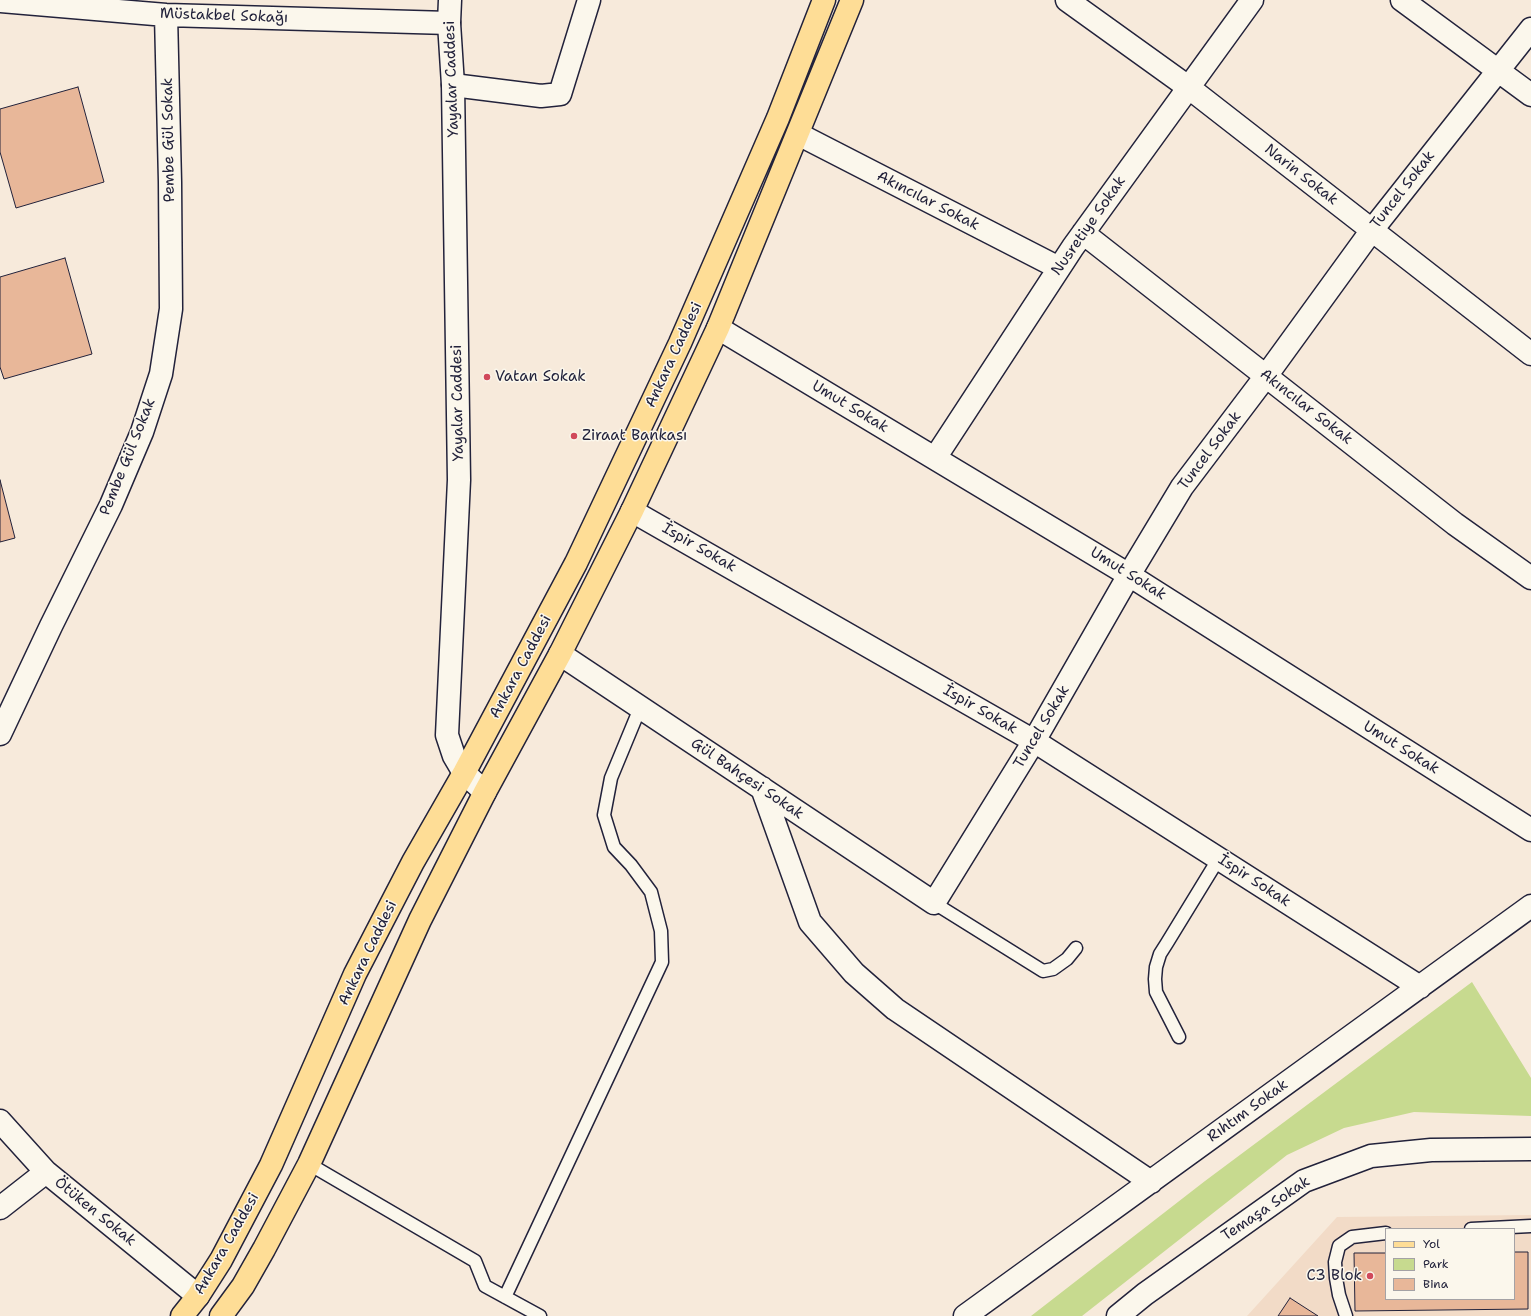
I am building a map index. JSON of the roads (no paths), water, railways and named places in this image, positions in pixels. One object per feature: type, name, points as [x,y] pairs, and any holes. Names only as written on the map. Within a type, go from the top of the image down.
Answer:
[{"type":"main road","name":"Ankara Caddesi","points":[[182,1316],[198,1296],[221,1260],[271,1165],[355,974],[413,862],[464,773],[576,563],[680,343],[778,118],[824,0]]},
{"type":"main road","name":"Ankara Caddesi","points":[[221,1316],[243,1286],[309,1164],[420,920],[485,792],[560,654],[632,510],[718,328],[852,0]]},
{"type":"street","name":"Yayalar Caddesi","points":[[450,0],[449,23],[453,85],[459,480],[447,735],[454,756],[464,773],[485,792]]},
{"type":"street","points":[[453,85],[541,96],[560,94],[589,0]]},
{"type":"street","name":"Narin Sokak","points":[[1067,0],[1188,88],[1531,354]]},
{"type":"street","name":"Nusretiye Sokak","points":[[935,458],[1083,233],[1252,0]]},
{"type":"street","points":[[1402,0],[1531,95]]},
{"type":"street","name":"Müstakbel Sokağı","points":[[0,1],[166,15],[449,23]]},
{"type":"street","name":"Pembe Gül Sokak","points":[[0,734],[110,505],[142,432],[161,374],[171,309],[166,15]]},
{"type":"street","name":"Tuncel Sokak","points":[[934,903],[1034,741],[1129,575],[1182,487],[1266,376],[1372,230],[1497,70],[1531,29]]},
{"type":"street","name":"Akıncılar Sokak","points":[[798,134],[1059,268]]},
{"type":"street","name":"Akıncılar Sokak","points":[[1083,233],[1455,524],[1531,578]]},
{"type":"street","name":"Umut Sokak","points":[[718,328],[1129,575],[1531,830]]},
{"type":"street","name":"İspir Sokak","points":[[632,510],[1034,741],[1420,987]]},
{"type":"street","name":"Gül Bahçesi Sokak","points":[[560,654],[934,903]]},
{"type":"street","points":[[762,788],[810,922],[854,973],[895,1009],[1151,1182]]},
{"type":"street","name":"Rıhtım Sokak","points":[[965,1316],[1531,906]]},
{"type":"street","name":"Ötüken Sokak","points":[[0,1121],[46,1172],[198,1296]]},
{"type":"street","name":"Temaşa Sokak","points":[[1118,1316],[1151,1290],[1304,1181],[1371,1156],[1431,1150],[1531,1149]]},
{"type":"street","points":[[0,1208],[46,1172]]},
{"type":"lane","points":[[505,1297],[662,962],[661,931],[651,892],[631,865],[614,847],[604,815],[611,778],[640,708]]},
{"type":"lane","points":[[1179,1037],[1156,992],[1156,967],[1160,954],[1218,858]]},
{"type":"lane","points":[[934,903],[1043,971],[1053,969],[1067,958],[1076,948]]},
{"type":"lane","points":[[309,1164],[475,1261],[485,1286],[540,1316]]},
{"type":"lane","points":[[1491,1228],[1531,1226]]},
{"type":"lane","points":[[1346,1316],[1339,1295],[1336,1278],[1335,1262],[1339,1246],[1352,1236],[1385,1233]]},
{"type":"place","name":"Vatan Sokak","points":[[487,377]]},
{"type":"place","name":"Ziraat Bankası","points":[[574,436]]},
{"type":"place","name":"C3 Blok","points":[[1370,1276]]}]
